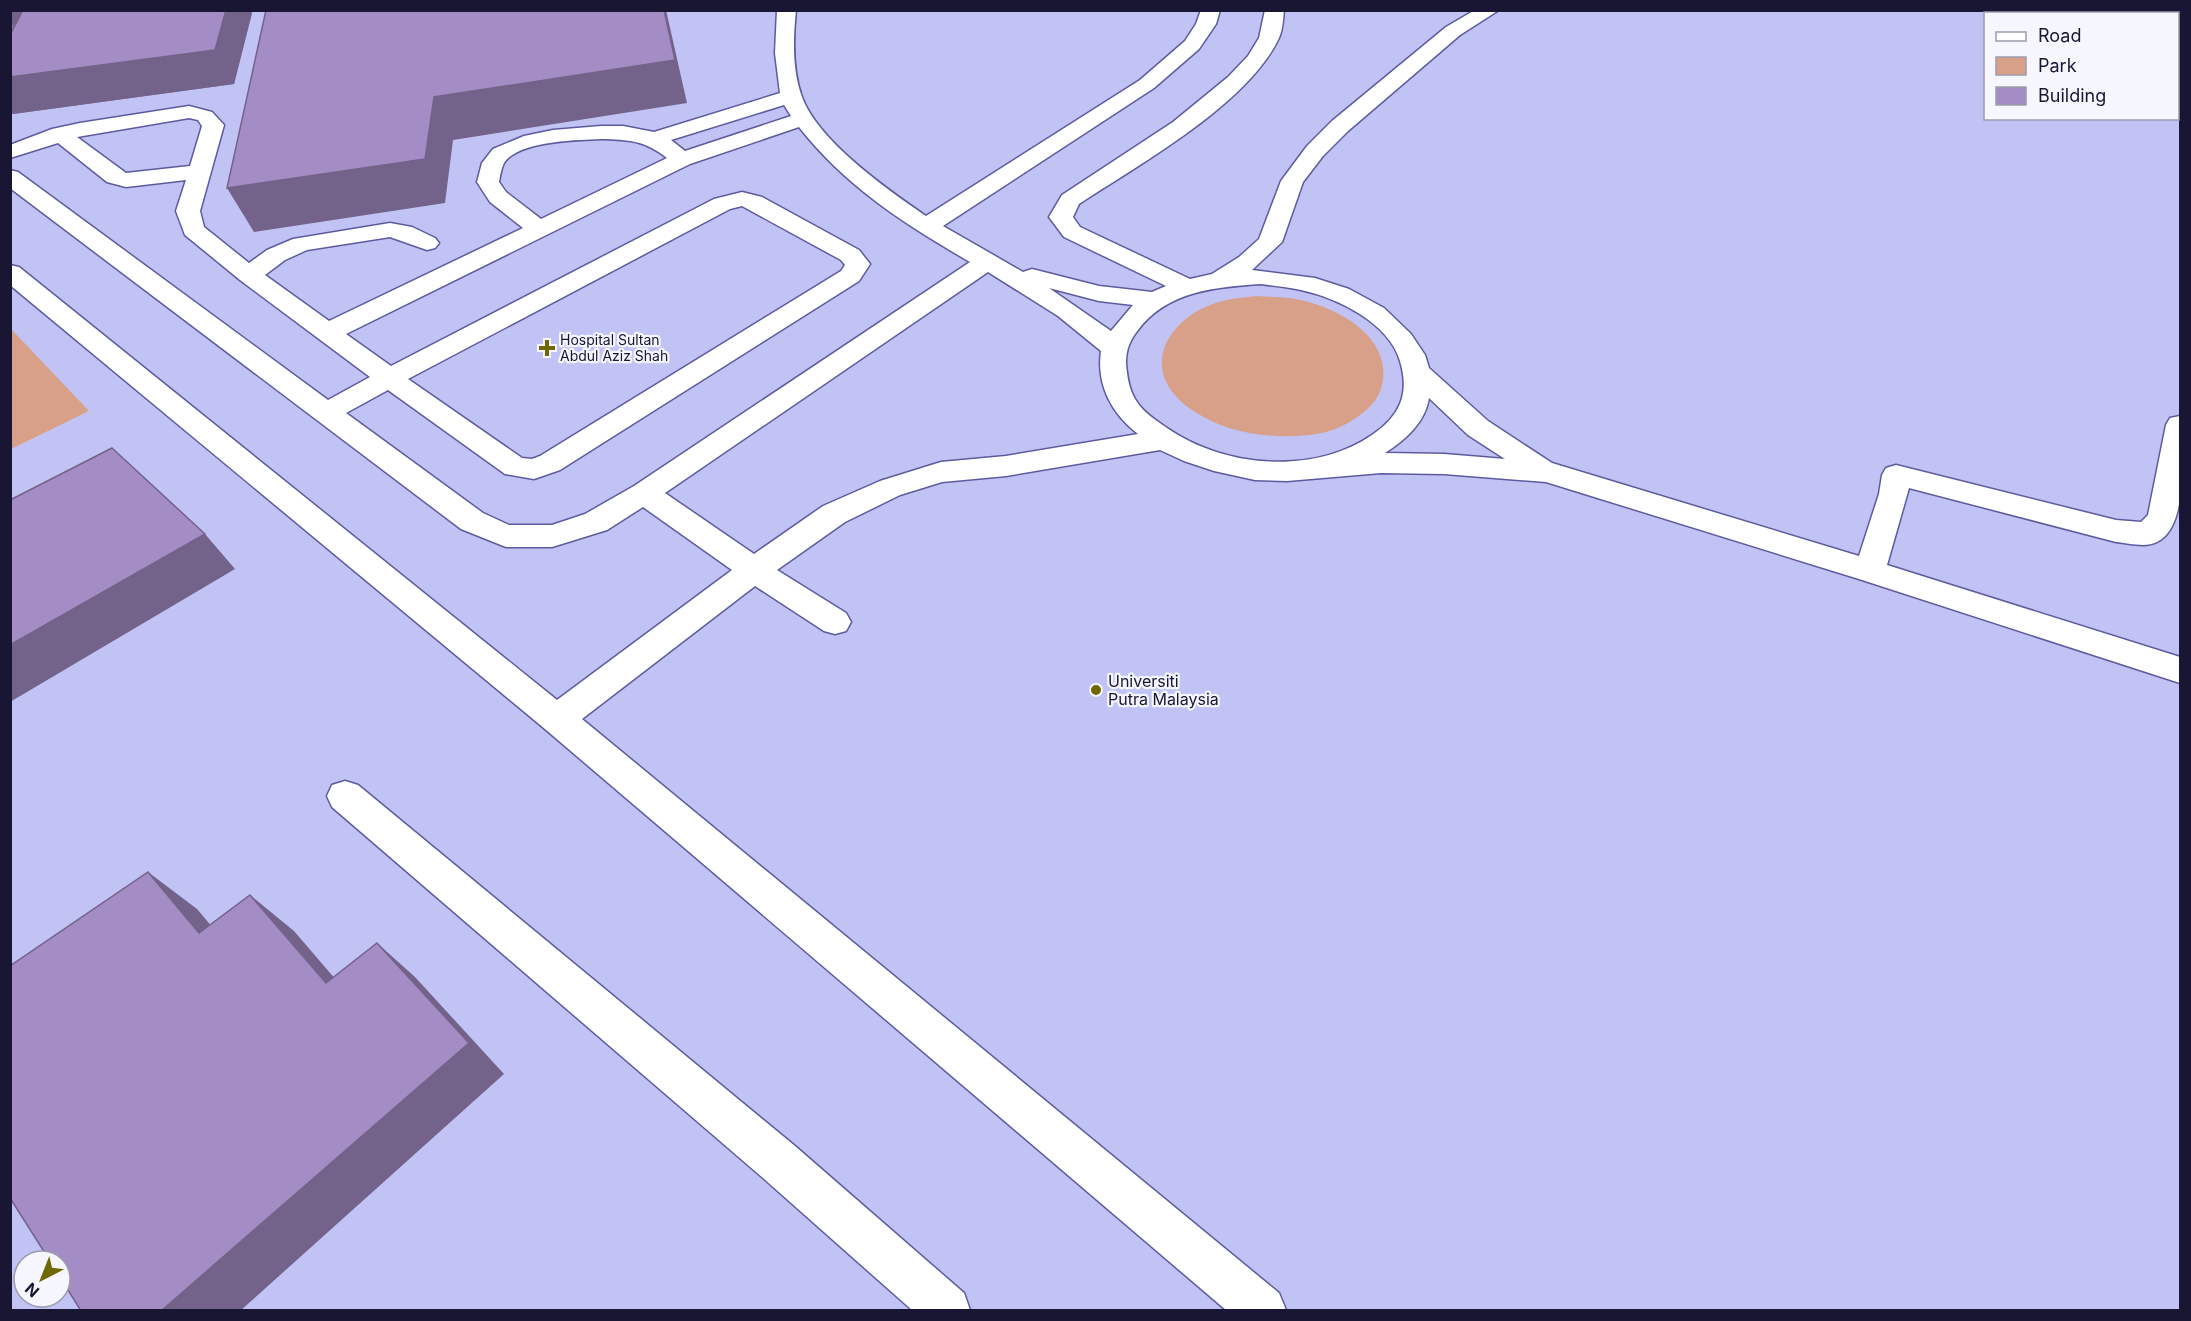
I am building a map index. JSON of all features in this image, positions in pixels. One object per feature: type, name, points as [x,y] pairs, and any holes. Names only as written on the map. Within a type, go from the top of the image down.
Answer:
[{"type":"street","points":[[787,10],[783,36],[791,96],[803,119],[841,164],[926,226],[988,261],[1068,311],[1100,334],[1113,348]]},
{"type":"street","points":[[926,226],[1147,84],[1192,45],[1206,24],[1210,10]]},
{"type":"street","points":[[1186,286],[1072,232],[1061,217],[1070,200],[1195,114],[1243,75],[1269,38],[1275,10]]},
{"type":"street","points":[[1222,278],[1248,262],[1270,242],[1292,181],[1340,126],[1453,31],[1490,10]]},
{"type":"street","points":[[654,139],[791,96]]},
{"type":"street","points":[[10,152],[60,134],[111,122],[189,112],[205,116],[213,125],[188,211],[193,230],[326,333],[389,378],[515,467],[534,469],[550,463],[850,276],[858,264],[850,255],[754,202],[742,200],[722,204],[389,378],[326,412]]},
{"type":"street","points":[[326,333],[682,159],[803,119]]},
{"type":"street","points":[[538,228],[498,197],[488,182],[492,164],[502,153],[522,144],[591,132],[614,132],[654,139],[682,159]]},
{"type":"street","points":[[60,134],[115,177],[126,180],[200,172]]},
{"type":"street","points":[[10,177],[472,521],[506,536],[552,536],[596,522],[644,493],[988,261]]},
{"type":"street","points":[[249,275],[276,255],[301,244],[390,231],[404,232],[427,243]]},
{"type":"street","points":[[1270,242],[1284,264],[1306,283]]},
{"type":"street","points":[[988,261],[1050,283],[1100,294],[1154,300]]},
{"type":"street","points":[[10,272],[557,719],[1262,1311]]},
{"type":"street","points":[[1547,472],[1478,428],[1418,374],[1406,344],[1381,318],[1347,297],[1306,283],[1261,277],[1222,278],[1186,286],[1154,300],[1130,319],[1113,348],[1113,379],[1129,411],[1161,440],[1207,461],[1260,471],[1381,463],[1444,464],[1547,472],[2181,670]]},
{"type":"street","points":[[1314,469],[1361,455],[1397,432],[1415,404],[1418,374]]},
{"type":"street","points":[[1075,455],[1110,429],[1129,411]]},
{"type":"street","points":[[1870,571],[1894,494],[1896,475],[2116,531],[2148,534],[2162,519],[2181,425]]},
{"type":"street","points":[[557,719],[754,570],[834,514],[890,488],[941,472],[1006,466],[1161,440]]},
{"type":"street","points":[[644,493],[754,570],[835,622]]},
{"type":"street","points":[[345,796],[779,1162],[947,1311]]},
{"type":"shaded area","name":"Universiti Putra Malaysia","points":[[10,11],[2180,11],[2180,1310],[11,1310]]},
{"type":"green space","points":[[1257,296],[1289,298],[1321,306],[1338,313],[1366,334],[1376,347],[1382,362],[1382,386],[1372,405],[1355,419],[1323,433],[1278,436],[1244,432],[1222,425],[1192,410],[1174,394],[1164,378],[1162,361],[1165,345],[1175,330],[1188,317],[1206,307],[1226,300]]},
{"type":"green space","points":[[11,329],[89,411],[11,449]]},
{"type":"building","points":[[23,10],[226,10],[215,50],[10,77],[10,35]]},
{"type":"building","points":[[266,10],[664,10],[675,60],[434,97],[425,159],[227,188]]},
{"type":"building","points":[[112,448],[205,534],[10,645],[10,500]]},
{"type":"building","points":[[148,872],[199,933],[250,895],[326,983],[377,943],[469,1043],[161,1311],[81,1311],[72,1296],[72,1249],[42,1249],[10,1198],[10,966]]},
{"type":"place","name":"Hospital Sultan Abdul Aziz Shah","points":[[547,348]]},
{"type":"place","name":"Universiti Putra Malaysia","points":[[1096,690]]}]
